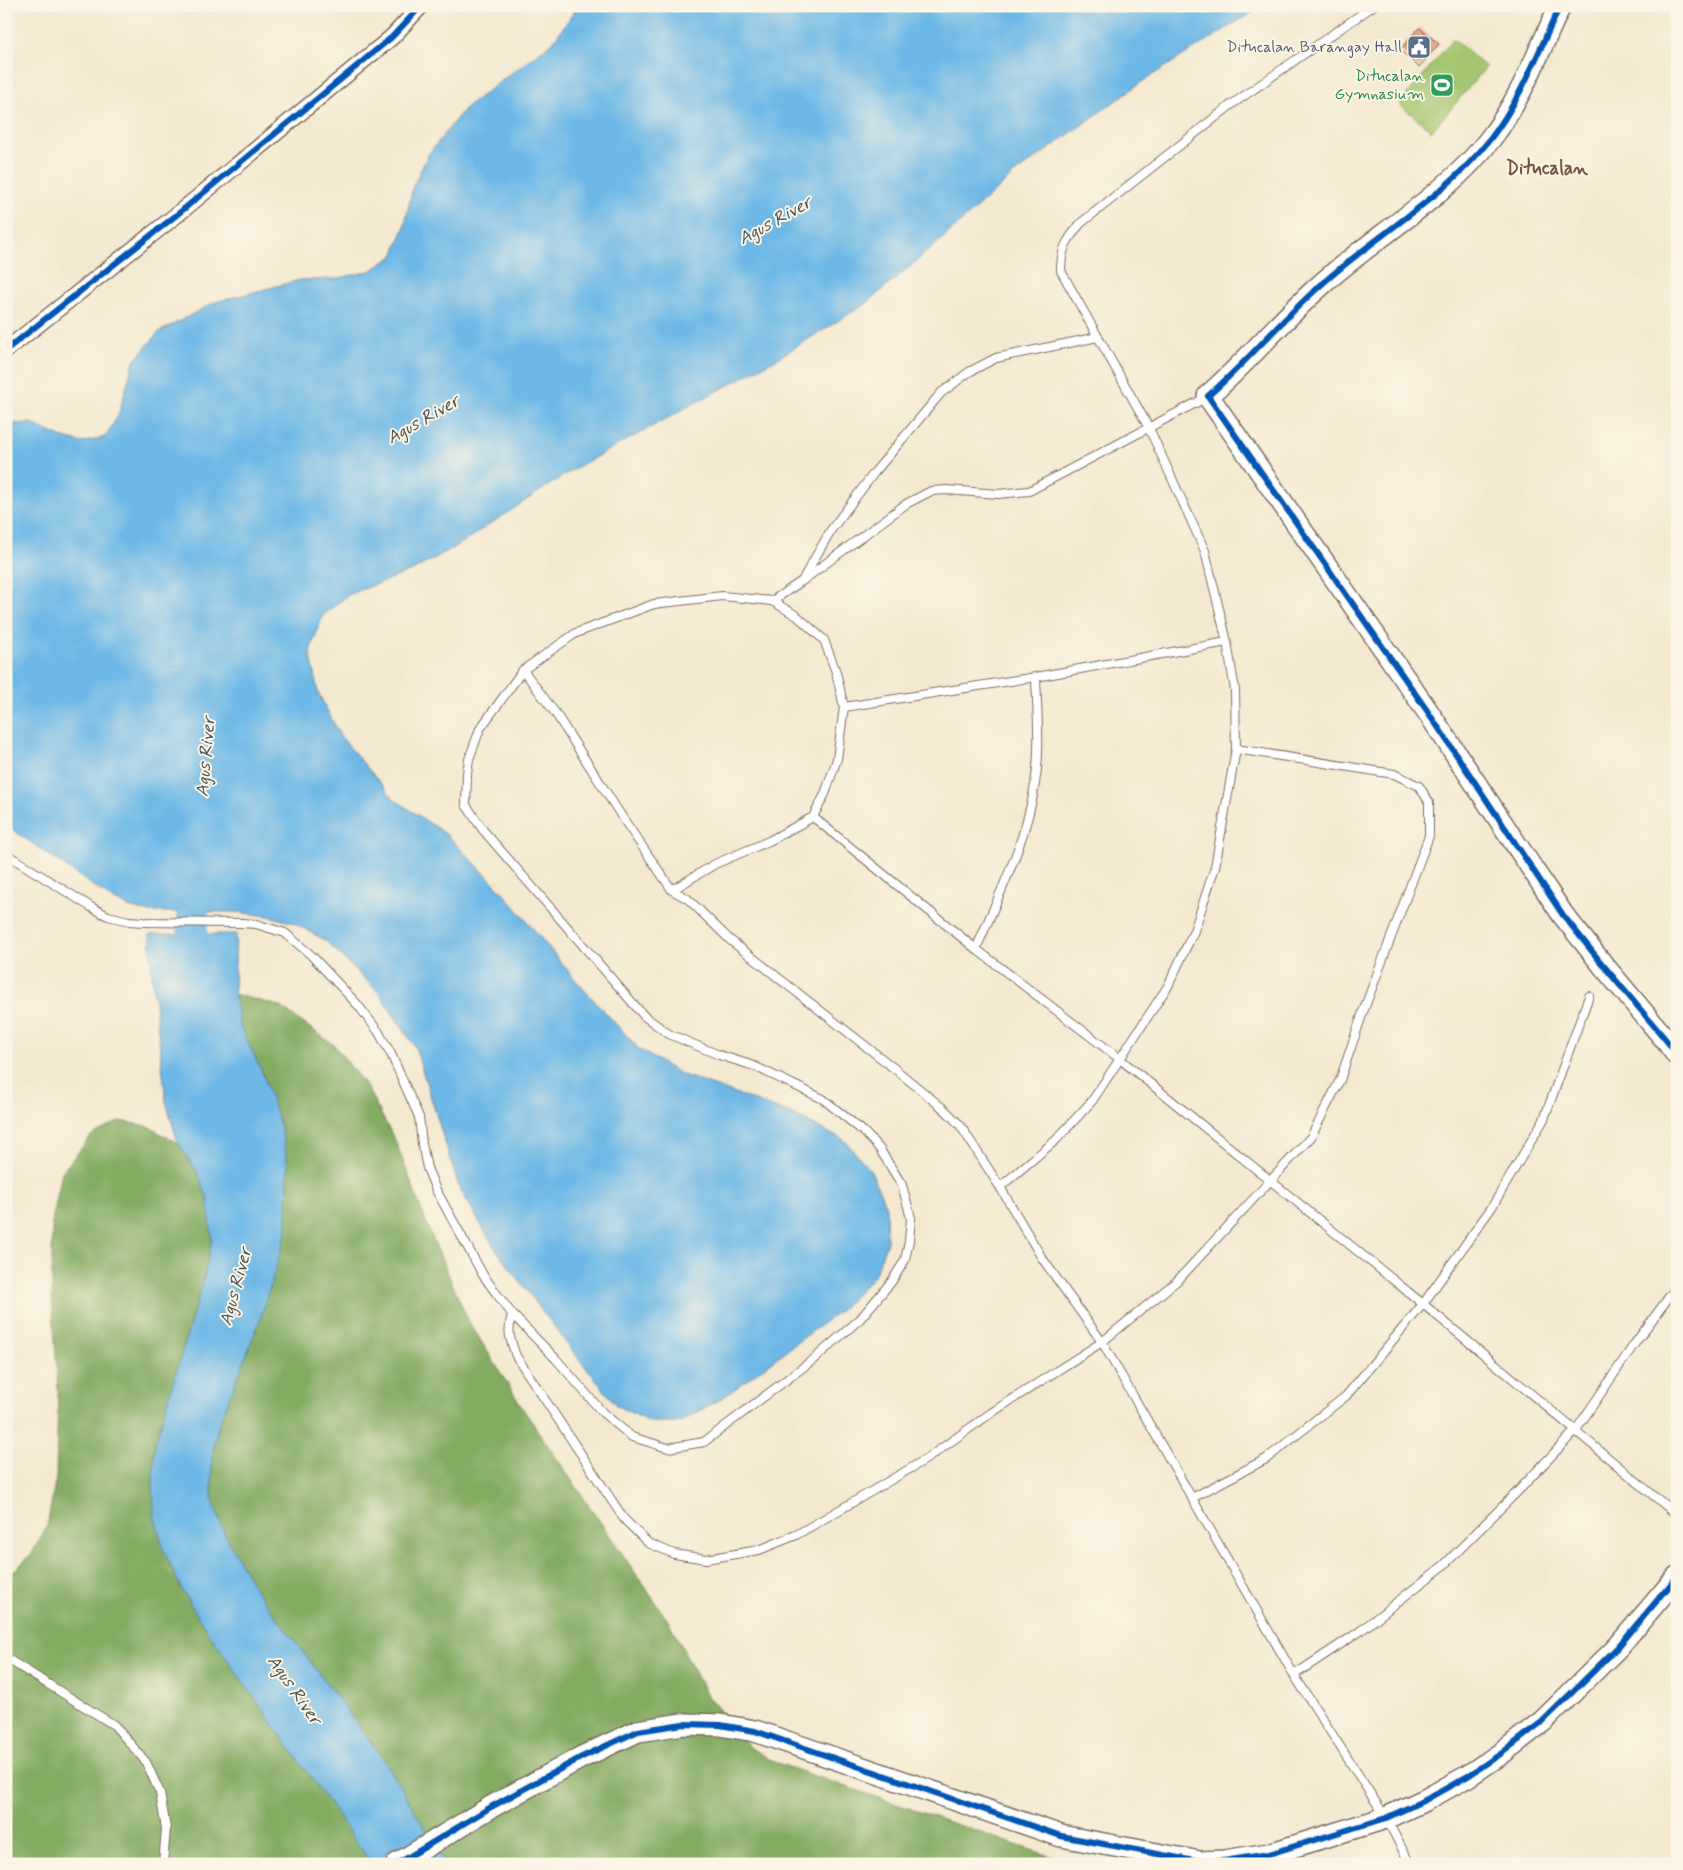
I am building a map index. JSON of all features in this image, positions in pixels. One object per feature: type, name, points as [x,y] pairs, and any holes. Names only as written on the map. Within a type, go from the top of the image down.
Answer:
[{"type":"street","points":[[6,350],[179,213],[392,37],[421,6]]},
{"type":"street","points":[[1560,6],[1528,76],[1492,137],[1435,195],[1321,284],[1235,372],[1208,396],[1428,712],[1563,915],[1677,1055]]},
{"type":"street","points":[[397,1864],[491,1807],[582,1757],[638,1731],[683,1724],[720,1724],[755,1731],[1061,1836],[1200,1862],[1224,1861],[1269,1854],[1386,1818],[1427,1799],[1468,1776],[1502,1753],[1543,1721],[1616,1648],[1677,1577]]},
{"type":"lane","points":[[1000,1187],[1056,1140],[1092,1101],[1168,986],[1194,930],[1215,867],[1236,749],[1235,690],[1227,642],[1205,551],[1150,428],[1061,271],[1061,257],[1066,241],[1081,223],[1231,105],[1373,6]]},
{"type":"lane","points":[[802,581],[831,530],[874,473],[940,393],[969,372],[996,358],[1056,344],[1098,337]]},
{"type":"lane","points":[[772,601],[906,504],[931,491],[947,490],[998,494],[1029,491],[1208,396]]},
{"type":"lane","points":[[6,854],[108,916],[143,922],[242,923],[271,928],[285,933],[294,939],[357,1004],[378,1031],[401,1074],[418,1117],[427,1168],[436,1190],[483,1275],[512,1314],[556,1359],[603,1413],[632,1437],[668,1448],[704,1442],[814,1359],[860,1319],[892,1281],[905,1260],[911,1218],[902,1185],[879,1148],[864,1132],[824,1099],[754,1066],[719,1055],[669,1034],[644,1016],[542,896],[498,848],[472,815],[466,805],[469,758],[480,729],[523,670],[576,633],[654,604],[722,596],[772,601],[797,616],[824,640],[836,672],[844,707],[837,759],[825,794],[813,818],[769,841],[715,864],[672,890]]},
{"type":"lane","points":[[844,707],[1036,677],[1227,642]]},
{"type":"lane","points":[[523,670],[556,714],[622,817],[672,890],[688,899],[730,940],[858,1039],[945,1110],[960,1125],[1000,1187],[1042,1258],[1102,1342],[1294,1675],[1386,1818],[1410,1864]]},
{"type":"lane","points":[[976,948],[1011,870],[1036,783],[1038,734],[1036,677]]},
{"type":"lane","points":[[512,1314],[509,1327],[510,1339],[516,1356],[624,1519],[648,1543],[674,1554],[706,1559],[759,1550],[796,1535],[928,1458],[990,1413],[1102,1342],[1178,1280],[1311,1137],[1340,1080],[1363,1012],[1429,836],[1429,802],[1419,786],[1394,774],[1236,749]]},
{"type":"lane","points":[[813,818],[976,948],[1120,1059],[1423,1304],[1677,1514]]},
{"type":"lane","points":[[1192,1498],[1266,1459],[1346,1396],[1423,1304],[1492,1206],[1544,1119],[1589,996]]},
{"type":"lane","points":[[1294,1675],[1359,1632],[1444,1566],[1576,1430],[1632,1346],[1677,1286]]},
{"type":"lane","points":[[6,1658],[114,1725],[146,1762],[160,1793],[166,1829],[163,1864]]},
{"type":"green space","name":"Ditucalan Gymnasium","points":[[1453,39],[1486,67],[1432,131],[1399,104]]},
{"type":"green space","points":[[234,994],[279,1006],[334,1045],[366,1086],[396,1142],[429,1230],[468,1320],[525,1412],[669,1622],[707,1695],[751,1748],[774,1762],[1075,1864],[446,1864],[383,1758],[253,1586],[224,1533],[212,1497],[212,1456],[219,1423],[259,1323],[287,1229],[288,1165],[281,1128],[263,1074],[240,1026]]},
{"type":"green space","points":[[120,1121],[147,1126],[178,1143],[197,1171],[208,1199],[212,1239],[204,1278],[155,1444],[154,1514],[182,1590],[208,1632],[372,1864],[6,1864],[6,1575],[12,1573],[32,1553],[47,1526],[56,1477],[58,1390],[52,1296],[52,1222],[62,1172],[92,1135]]},
{"type":"water","points":[[578,6],[1262,6],[1143,81],[1014,174],[867,303],[778,358],[572,470],[460,544],[414,570],[348,595],[323,615],[310,651],[318,692],[340,736],[394,799],[447,835],[502,891],[579,984],[640,1050],[681,1074],[791,1114],[844,1140],[871,1171],[886,1207],[887,1242],[874,1276],[841,1310],[721,1399],[680,1422],[650,1422],[617,1406],[571,1349],[494,1247],[459,1187],[415,1047],[379,993],[326,941],[294,923],[269,916],[236,912],[150,912],[131,908],[112,899],[6,825],[6,424],[31,423],[61,437],[82,443],[105,437],[118,416],[134,361],[159,332],[215,302],[300,280],[335,279],[370,271],[393,256],[404,228],[413,186],[428,155],[465,108],[553,42]]},
{"type":"water","points":[[150,934],[236,934],[234,994],[240,1026],[263,1074],[281,1128],[288,1165],[287,1230],[259,1323],[219,1423],[212,1456],[212,1497],[224,1533],[253,1586],[383,1758],[446,1864],[372,1864],[208,1632],[182,1590],[164,1551],[154,1514],[155,1444],[204,1278],[212,1239],[208,1199],[197,1171],[178,1143],[166,1101],[152,978]]},
{"type":"building","name":"Ditucalan Barangay Hall","points":[[1419,28],[1439,44],[1419,67],[1400,50]]},
{"type":"waterway","name":"Agus River","points":[[196,871],[192,938],[196,978]]},
{"type":"cycle path","points":[[6,350],[179,213],[392,37],[421,6]]},
{"type":"cycle path","points":[[1560,6],[1529,74],[1502,123],[1473,159],[1432,197],[1322,284],[1208,396],[1428,712],[1563,915],[1677,1055]]},
{"type":"cycle path","points":[[397,1864],[491,1807],[582,1757],[638,1731],[683,1724],[720,1725],[755,1731],[1061,1836],[1200,1862],[1224,1861],[1269,1854],[1386,1818],[1427,1799],[1468,1776],[1502,1753],[1543,1721],[1617,1648],[1677,1577]]},
{"type":"place","name":"Ditucalan Barangay Hall","points":[[1419,47]]},
{"type":"place","name":"Ditucalan Gymnasium","points":[[1442,85]]},
{"type":"district","name":"Ditucalan","points":[[1547,168]]}]
